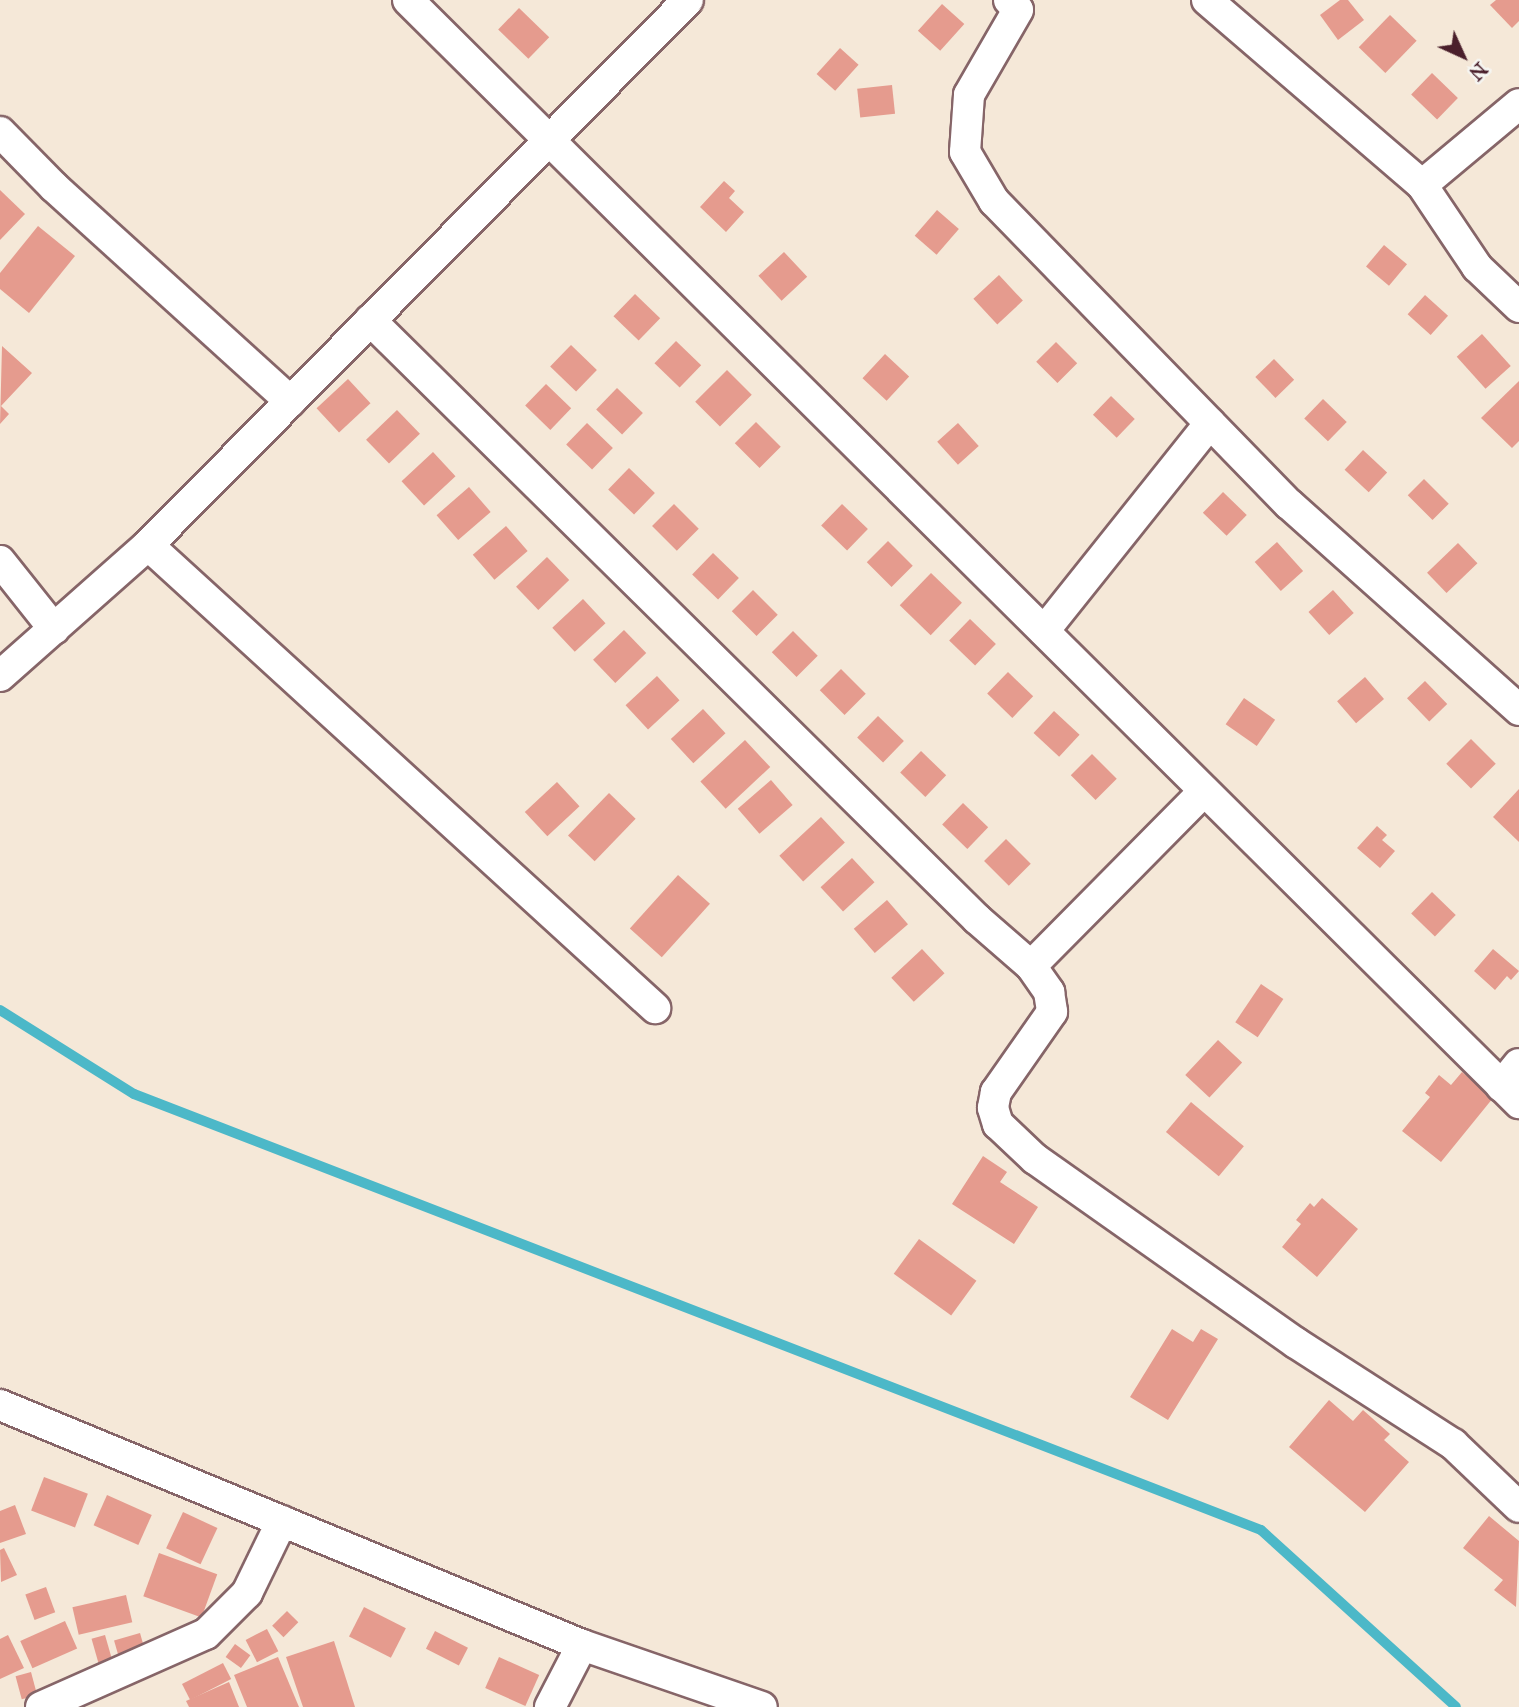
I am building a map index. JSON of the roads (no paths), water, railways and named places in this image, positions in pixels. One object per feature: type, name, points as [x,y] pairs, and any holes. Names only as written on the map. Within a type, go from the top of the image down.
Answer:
[{"type":"street","points":[[408,0],[1044,631],[1202,793],[1513,1084]]},
{"type":"street","points":[[0,676],[148,545],[688,0]]},
{"type":"street","points":[[1207,0],[1422,186],[1477,267],[1519,307]]},
{"type":"street","points":[[1022,3],[969,95],[965,152],[994,201],[1289,504],[1519,710]]},
{"type":"street","points":[[1422,186],[1519,104]]},
{"type":"street","points":[[0,132],[54,187],[290,401]]},
{"type":"street","points":[[370,320],[977,919],[1031,966],[1049,992],[1052,1012],[996,1092],[993,1108],[998,1124],[1035,1159],[1285,1335],[1453,1444],[1519,1507]]},
{"type":"street","points":[[1044,631],[1210,423]]},
{"type":"street","points":[[148,545],[655,1008]]},
{"type":"street","points":[[0,561],[54,629]]},
{"type":"street","points":[[1031,966],[1202,793]]},
{"type":"street","points":[[0,1405],[582,1645],[762,1707]]},
{"type":"street","points":[[41,1707],[206,1634],[247,1593],[282,1521]]},
{"type":"street","points":[[550,1707],[582,1645]]},
{"type":"waterway","points":[[0,1010],[134,1094],[1261,1530],[1456,1707]]}]
